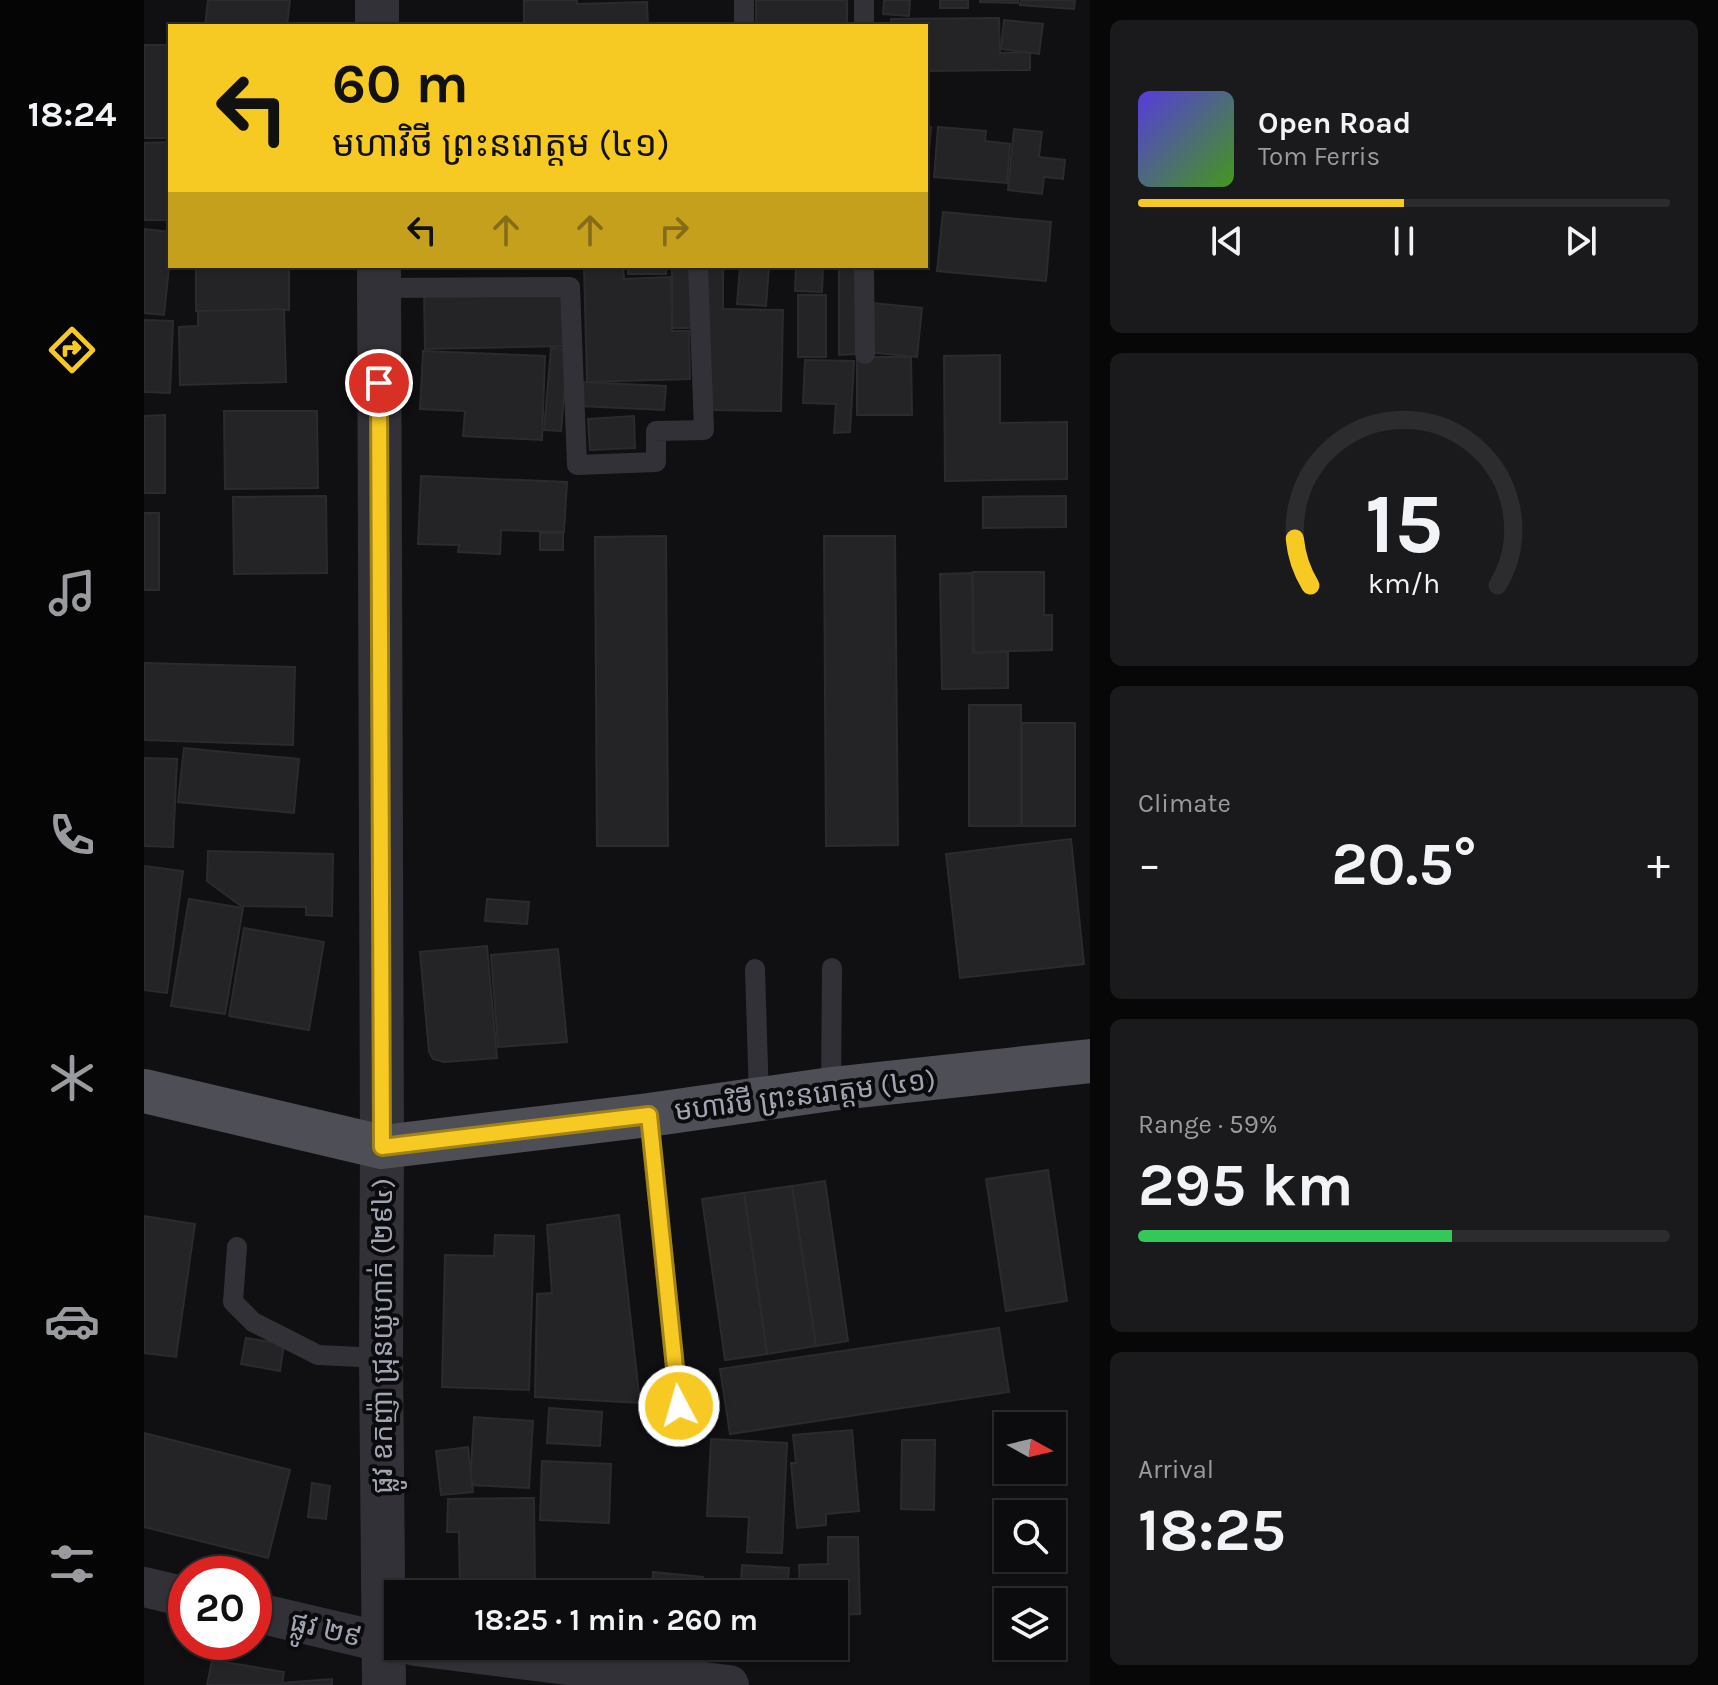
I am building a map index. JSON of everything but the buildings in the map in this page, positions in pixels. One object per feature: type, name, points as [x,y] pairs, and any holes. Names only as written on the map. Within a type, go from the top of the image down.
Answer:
[{"type":"main road","name":"មហាវិថី ព្រះនរោត្តម (៤១)","points":[[144,1091],[382,1147],[649,1115],[831,1089],[1090,1061]]},
{"type":"street","points":[[377,0],[377,24]]},
{"type":"street","name":"ផ្លូវ ឧកញ៉ា ជ្រុនយូហាក់ (២៩៤)","points":[[379,277],[381,1358],[394,1580]]},
{"type":"street","points":[[144,1587],[168,1593]]},
{"type":"street","name":"ផ្លូវ ២៩","points":[[272,1616],[384,1641]]},
{"type":"street","name":"ផ្លូវ ឧកញ៉ា ជ្រុនយូហាក់ (២៩៤)","points":[[384,1685],[393,1660]]},
{"type":"street","name":"ផ្លូវ ២៩","points":[[527,1660],[729,1685]]},
{"type":"lane","points":[[744,0],[744,24]]},
{"type":"lane","points":[[864,0],[864,24]]},
{"type":"lane","points":[[379,277],[570,287],[577,465],[656,462],[656,431],[704,430],[698,268]]},
{"type":"lane","points":[[864,268],[865,354]]},
{"type":"lane","points":[[831,1089],[832,968]]},
{"type":"lane","points":[[755,969],[759,1099]]},
{"type":"lane","points":[[649,1115],[679,1406]]},
{"type":"lane","points":[[237,1247],[233,1302],[253,1322],[318,1355],[381,1358]]},
{"type":"route","points":[[379,383],[382,1147],[649,1115],[679,1406]]}]
